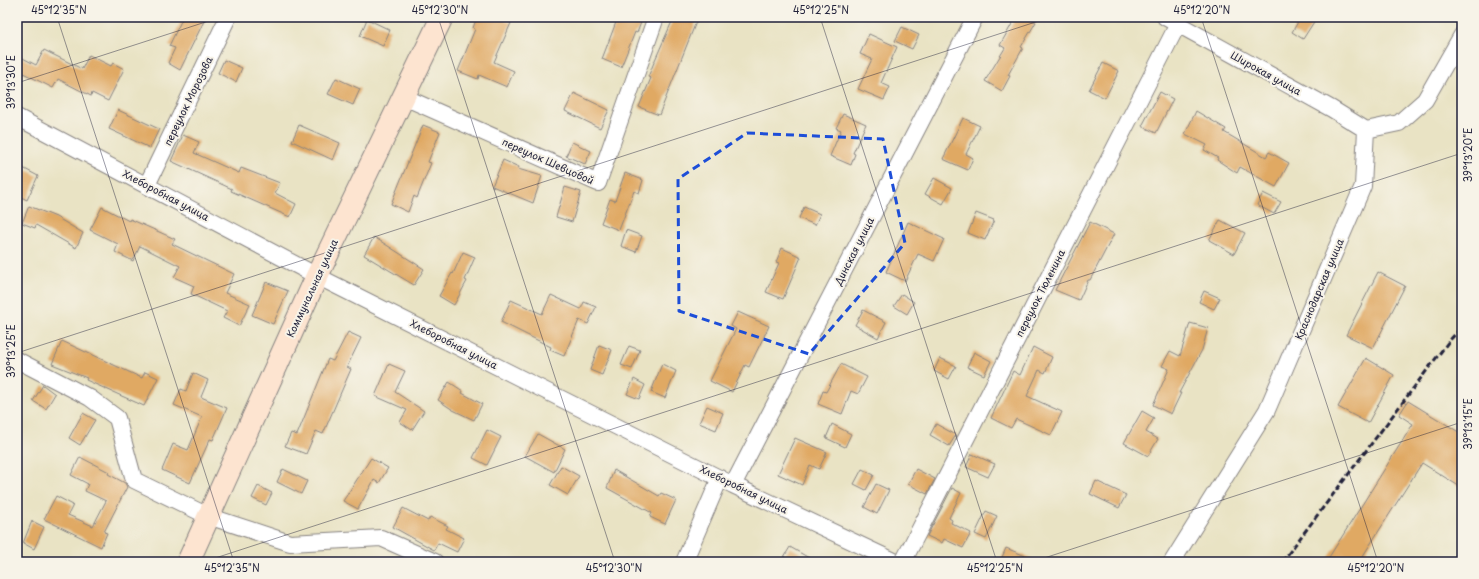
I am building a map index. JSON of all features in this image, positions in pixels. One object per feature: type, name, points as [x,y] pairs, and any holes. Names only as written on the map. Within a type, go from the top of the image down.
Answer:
[{"type":"street","name":"переулок Морозова","points":[[147,185],[228,17]]},
{"type":"street","name":"Коммунальная улица","points":[[188,562],[317,276],[442,17]]},
{"type":"street","name":"переулок Шевцовой","points":[[404,97],[598,183],[656,17]]},
{"type":"street","name":"Динская улица","points":[[684,562],[975,17]]},
{"type":"street","name":"Широкая улица","points":[[1171,20],[1366,130]]},
{"type":"street","name":"переулок Тюленина","points":[[903,562],[1171,20]]},
{"type":"street","points":[[1366,130],[1399,123],[1425,100],[1462,35]]},
{"type":"street","name":"Хлеборобная улица","points":[[17,116],[317,276],[727,481],[896,562]]},
{"type":"street","name":"Краснодарская улица","points":[[1172,562],[1267,410],[1363,186],[1366,130]]},
{"type":"street","points":[[17,360],[90,398],[117,418],[134,480],[208,516],[290,543],[382,538],[435,562]]},
{"type":"highlighted area","points":[[747,133],[883,139],[905,243],[809,354],[679,311],[678,179]]},
{"type":"building","points":[[183,17],[206,17],[180,70],[168,63],[175,48],[169,46]]},
{"type":"building","points":[[477,17],[498,17],[511,23],[494,62],[514,71],[507,87],[479,75],[478,79],[458,71],[475,29],[473,28]]},
{"type":"building","points":[[618,17],[643,17],[637,33],[635,32],[621,67],[602,59]]},
{"type":"building","points":[[674,17],[698,17],[659,115],[639,107],[651,78],[648,77]]},
{"type":"building","points":[[1016,17],[1027,17],[1036,22],[1021,47],[1023,48],[1008,75],[1010,76],[1002,91],[985,81],[1005,48],[1000,45]]},
{"type":"building","points":[[1301,17],[1317,17],[1303,39],[1292,32]]},
{"type":"building","points":[[367,19],[390,30],[383,46],[360,36]]},
{"type":"building","points":[[902,27],[919,35],[912,49],[895,41]]},
{"type":"building","points":[[869,34],[897,47],[881,83],[890,87],[884,100],[858,89],[872,59],[860,54]]},
{"type":"building","points":[[44,50],[82,69],[89,55],[111,66],[113,63],[124,69],[108,101],[92,93],[91,96],[58,79],[53,88],[17,70],[17,55],[36,65]]},
{"type":"building","points":[[224,60],[242,68],[236,82],[218,73]]},
{"type":"building","points":[[1103,63],[1119,71],[1105,98],[1089,90]]},
{"type":"building","points":[[336,78],[360,89],[353,105],[328,94]]},
{"type":"building","points":[[1160,92],[1173,99],[1156,133],[1142,126]]},
{"type":"building","points":[[574,93],[609,110],[600,128],[565,111]]},
{"type":"building","points":[[118,110],[159,129],[150,148],[109,129]]},
{"type":"building","points":[[1196,111],[1226,129],[1224,132],[1266,157],[1269,152],[1289,163],[1276,187],[1240,167],[1237,173],[1217,160],[1218,158],[1204,150],[1207,145],[1185,134]]},
{"type":"building","points":[[843,114],[866,124],[853,153],[855,154],[851,165],[830,156],[841,130],[836,128]]},
{"type":"building","points":[[963,118],[980,126],[966,154],[973,158],[968,170],[943,159]]},
{"type":"building","points":[[299,125],[340,143],[333,160],[292,141]]},
{"type":"building","points":[[423,125],[440,132],[428,162],[431,163],[417,198],[414,196],[408,212],[391,204]]},
{"type":"building","points":[[183,135],[199,142],[194,153],[239,173],[241,168],[280,183],[275,193],[296,204],[290,217],[231,191],[232,189],[171,161]]},
{"type":"building","points":[[572,142],[591,151],[585,164],[566,156]]},
{"type":"building","points":[[503,160],[519,167],[518,169],[542,176],[533,203],[492,186]]},
{"type":"building","points":[[21,167],[38,176],[27,200],[17,195],[17,176]]},
{"type":"building","points":[[625,173],[643,180],[639,193],[634,191],[619,230],[601,223],[610,199],[615,201]]},
{"type":"building","points":[[934,178],[952,188],[943,204],[925,194]]},
{"type":"building","points":[[565,187],[581,192],[572,222],[556,217]]},
{"type":"building","points":[[1263,193],[1281,202],[1274,214],[1257,205]]},
{"type":"building","points":[[29,206],[56,217],[83,233],[76,248],[36,225],[35,228],[22,223]]},
{"type":"building","points":[[102,207],[129,221],[130,219],[175,239],[172,244],[234,274],[225,293],[250,304],[239,326],[223,318],[227,311],[191,294],[194,286],[174,277],[180,266],[140,246],[133,261],[115,252],[118,244],[90,230]]},
{"type":"building","points":[[804,207],[820,214],[815,225],[799,218]]},
{"type":"building","points":[[976,213],[994,220],[985,240],[968,233]]},
{"type":"building","points":[[1220,220],[1245,233],[1234,254],[1209,240]]},
{"type":"building","points":[[908,222],[944,239],[934,261],[918,254],[905,281],[886,272]]},
{"type":"building","points":[[1090,222],[1114,234],[1090,280],[1088,280],[1079,300],[1055,290]]},
{"type":"building","points":[[626,230],[642,236],[636,252],[621,246]]},
{"type":"building","points":[[374,237],[424,269],[414,285],[364,255]]},
{"type":"building","points":[[782,248],[801,257],[783,299],[766,292],[779,263],[776,262]]},
{"type":"building","points":[[463,252],[475,257],[465,280],[467,281],[454,305],[439,296],[452,273],[453,274]]},
{"type":"building","points":[[1378,272],[1405,286],[1373,348],[1346,335]]},
{"type":"building","points":[[266,282],[288,291],[273,324],[252,315]]},
{"type":"building","points":[[1204,291],[1220,298],[1214,309],[1199,302]]},
{"type":"building","points":[[902,294],[914,302],[907,314],[894,306]]},
{"type":"building","points":[[551,295],[581,309],[584,302],[596,307],[588,324],[579,320],[564,356],[550,350],[551,347],[501,322],[511,300],[542,314]]},
{"type":"building","points":[[863,310],[886,322],[878,338],[855,325]]},
{"type":"building","points":[[738,312],[769,326],[749,367],[745,365],[732,392],[710,381],[736,329],[731,326]]},
{"type":"building","points":[[1190,323],[1208,328],[1202,350],[1179,393],[1181,393],[1171,414],[1153,405],[1169,369],[1162,366],[1170,351],[1180,356]]},
{"type":"building","points":[[348,332],[361,338],[347,367],[351,369],[323,434],[316,431],[306,454],[285,446],[291,433],[297,435],[328,359],[333,361]]},
{"type":"building","points":[[62,341],[142,378],[145,372],[158,378],[144,406],[86,380],[87,378],[52,364]]},
{"type":"building","points":[[599,345],[612,350],[602,375],[590,370]]},
{"type":"building","points":[[629,346],[640,350],[632,369],[621,365]]},
{"type":"building","points":[[1033,347],[1052,357],[1045,373],[1039,370],[1027,396],[1062,412],[1051,435],[1016,419],[1011,428],[991,418],[1013,371],[1020,375]]},
{"type":"building","points":[[974,352],[991,361],[984,375],[967,367]]},
{"type":"building","points":[[940,358],[956,366],[949,379],[934,371]]},
{"type":"building","points":[[1366,358],[1394,375],[1368,423],[1338,407]]},
{"type":"building","points":[[389,364],[405,371],[395,392],[424,411],[412,430],[400,422],[407,410],[375,396]]},
{"type":"building","points":[[662,364],[676,371],[665,398],[651,392]]},
{"type":"building","points":[[841,364],[867,377],[858,394],[851,391],[842,414],[818,404],[823,391],[826,392]]},
{"type":"building","points":[[193,373],[208,380],[201,397],[227,408],[213,440],[210,439],[190,483],[162,470],[173,444],[188,450],[202,417],[174,405],[181,389],[186,391]]},
{"type":"building","points":[[634,379],[645,385],[639,399],[627,394]]},
{"type":"building","points":[[449,382],[463,391],[462,393],[482,404],[474,420],[453,410],[438,400]]},
{"type":"building","points":[[43,385],[55,394],[46,409],[33,401]]},
{"type":"building","points":[[1408,401],[1462,434],[1462,488],[1422,463],[1359,562],[1326,562],[1413,424],[1399,415]]},
{"type":"building","points":[[707,406],[723,413],[716,430],[699,423]]},
{"type":"building","points":[[1142,411],[1154,418],[1146,432],[1158,439],[1148,456],[1124,443]]},
{"type":"building","points":[[83,413],[95,420],[80,445],[69,438]]},
{"type":"building","points":[[832,424],[851,434],[845,447],[826,438]]},
{"type":"building","points":[[936,424],[956,435],[949,446],[930,435]]},
{"type":"building","points":[[487,430],[501,437],[487,465],[473,458]]},
{"type":"building","points":[[538,434],[565,449],[554,472],[525,456]]},
{"type":"building","points":[[795,438],[827,452],[819,469],[810,465],[802,485],[778,474]]},
{"type":"building","points":[[972,454],[995,464],[988,477],[966,467]]},
{"type":"building","points":[[80,457],[109,472],[108,474],[125,483],[127,487],[104,532],[107,533],[101,547],[44,519],[56,496],[73,505],[68,515],[93,526],[106,501],[85,491],[88,484],[71,475]]},
{"type":"building","points":[[371,458],[388,468],[379,483],[374,480],[358,509],[343,501]]},
{"type":"building","points":[[561,466],[579,476],[568,495],[550,485]]},
{"type":"building","points":[[283,469],[307,481],[301,494],[277,482]]},
{"type":"building","points":[[862,469],[874,475],[866,490],[854,484]]},
{"type":"building","points":[[916,469],[935,479],[927,494],[908,484]]},
{"type":"building","points":[[614,470],[659,496],[661,493],[676,500],[665,524],[650,517],[652,513],[607,488]]},
{"type":"building","points":[[1096,481],[1126,495],[1119,508],[1090,494]]},
{"type":"building","points":[[876,484],[889,490],[877,514],[864,507]]},
{"type":"building","points":[[258,486],[272,493],[266,505],[252,498]]},
{"type":"building","points":[[952,488],[961,493],[949,518],[952,520],[951,523],[971,533],[963,548],[944,539],[942,543],[927,536]]},
{"type":"building","points":[[403,508],[428,521],[430,517],[448,526],[446,529],[464,538],[457,552],[438,543],[434,550],[393,527]]},
{"type":"building","points":[[986,511],[997,516],[986,539],[975,534]]},
{"type":"building","points":[[32,521],[44,527],[34,549],[23,543]]},
{"type":"building","points":[[790,547],[816,562],[781,562]]},
{"type":"building","points":[[1006,548],[1040,562],[1000,562]]},
{"type":"railway","points":[[1282,562],[1449,341],[1462,327]]}]
